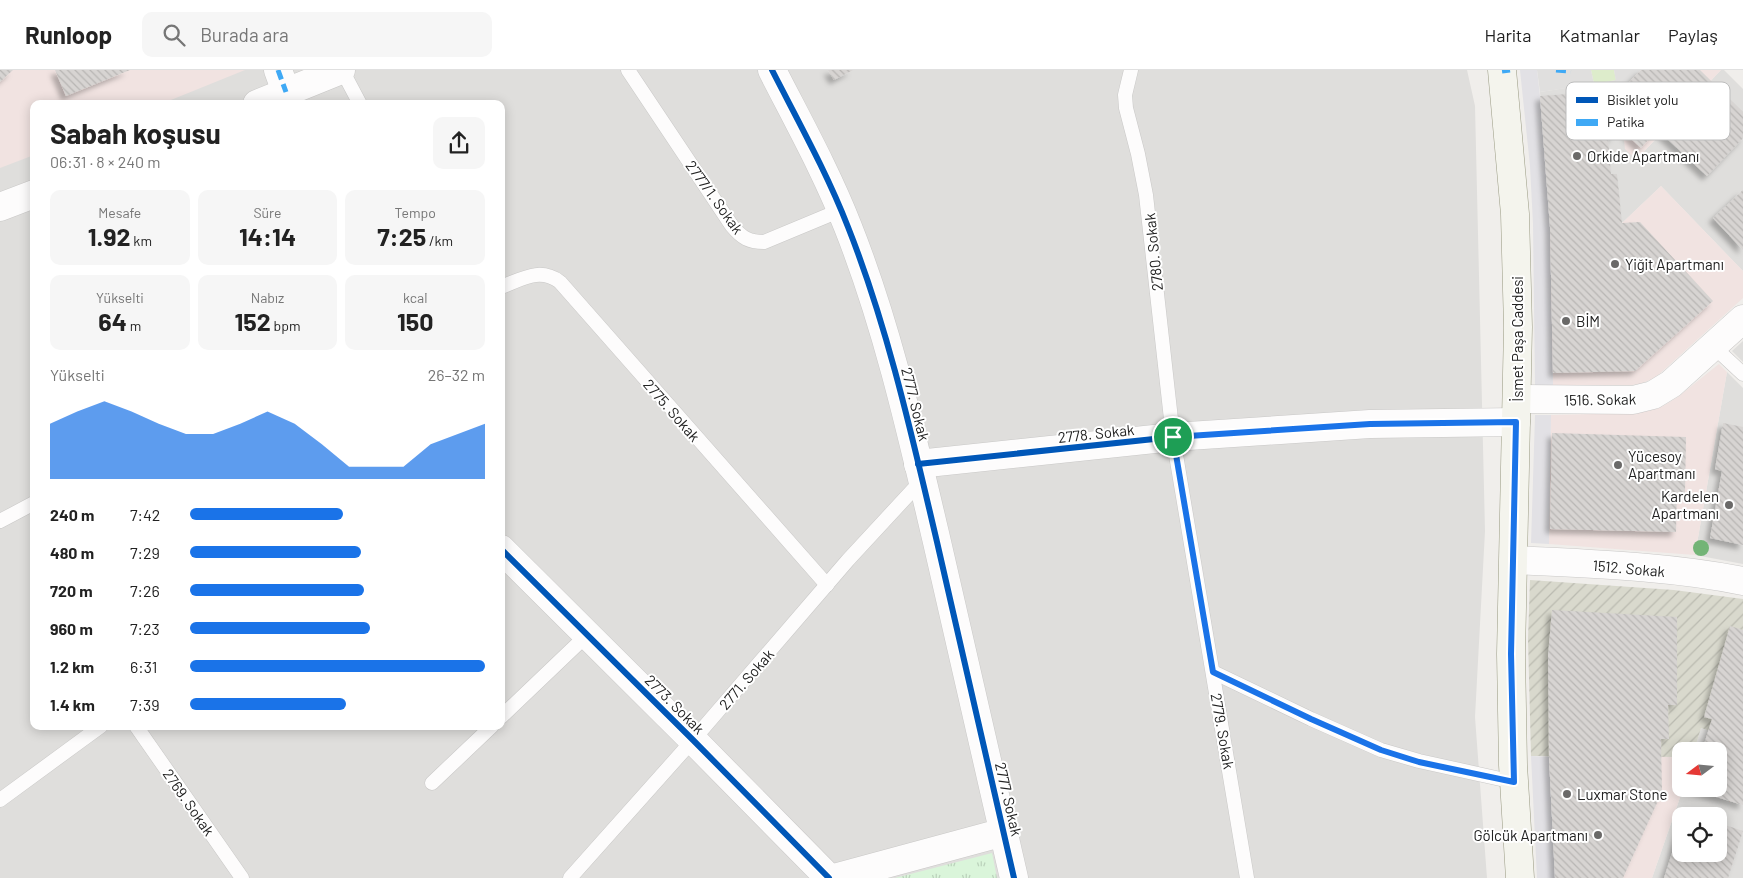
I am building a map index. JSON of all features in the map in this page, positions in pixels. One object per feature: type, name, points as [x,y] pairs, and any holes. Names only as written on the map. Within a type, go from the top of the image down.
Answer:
[{"type":"main road","name":"İsmet Paşa Caddesi","points":[[1502,70],[1511,151],[1515,214],[1517,411],[1511,654],[1514,782],[1520,878]]},
{"type":"street","points":[[261,100],[282,81],[342,70]]},
{"type":"street","name":"2777. Sokak","points":[[772,70],[815,155],[840,210],[874,300],[887,342],[920,472],[1014,878]]},
{"type":"street","points":[[0,207],[30,196]]},
{"type":"street","name":"1516. Sokak","points":[[1517,411],[1633,400],[1653,395],[1667,388],[1743,319]]},
{"type":"street","name":"2778. Sokak","points":[[920,472],[1173,437],[1370,424],[1517,411]]},
{"type":"street","name":"2773. Sokak","points":[[505,553],[588,634],[829,878]]},
{"type":"street","name":"1512. Sokak","points":[[1514,560],[1654,569],[1743,581]]},
{"type":"street","points":[[834,878],[1004,832]]},
{"type":"lane","points":[[342,70],[358,100]]},
{"type":"lane","name":"2777/1. Sokak","points":[[628,70],[732,226],[742,237],[752,242],[764,242],[840,210]]},
{"type":"lane","name":"2780. Sokak","points":[[1131,70],[1125,95],[1126,108],[1138,154],[1146,196],[1173,437]]},
{"type":"lane","name":"2775. Sokak","points":[[505,286],[542,274],[551,276],[560,282],[827,585]]},
{"type":"lane","points":[[1713,346],[1743,374]]},
{"type":"lane","name":"2779. Sokak","points":[[1173,437],[1247,878]]},
{"type":"lane","name":"2771. Sokak","points":[[578,876],[827,585],[920,472]]},
{"type":"lane","points":[[0,521],[30,505]]},
{"type":"lane","points":[[505,713],[588,634]]},
{"type":"lane","points":[[1213,672],[1381,750],[1419,762],[1514,782]]},
{"type":"lane","points":[[0,800],[96,730]]},
{"type":"lane","name":"2769. Sokak","points":[[139,730],[242,878]]},
{"type":"lane","points":[[432,783],[488,730]]},
{"type":"shaded area","points":[[0,70],[1467,70],[1475,106],[1485,531],[1475,717],[1487,878],[0,878]]},
{"type":"shaded area","points":[[0,70],[245,70],[171,100],[30,100],[30,157],[0,168]]},
{"type":"shaded area","points":[[1520,70],[1537,70],[1540,96],[1550,227],[1553,385],[1535,385],[1533,224],[1530,166]]},
{"type":"shaded area","points":[[1537,70],[1591,70],[1594,82],[1566,82],[1566,88],[1540,92]]},
{"type":"shaded area","points":[[1614,70],[1641,70],[1629,82],[1616,82]]},
{"type":"shaded area","points":[[1641,70],[1721,70],[1710,82],[1629,82]]},
{"type":"shaded area","points":[[1721,70],[1724,70],[1743,89],[1743,271],[1661,186],[1622,223],[1550,227],[1540,92],[1566,88],[1566,140],[1631,140],[1636,160],[1655,140],[1730,140],[1730,82],[1710,82]]},
{"type":"shaded area","points":[[1624,140],[1655,140],[1636,160],[1625,149]]},
{"type":"shaded area","name":"Yiğit Apartmanı","points":[[1661,186],[1743,271],[1743,298],[1655,378],[1632,385],[1553,385],[1550,227],[1622,223]]},
{"type":"shaded area","points":[[1743,341],[1743,362],[1732,351]]},
{"type":"shaded area","points":[[1719,364],[1727,372],[1695,555],[1549,544],[1551,415],[1648,411],[1663,406],[1679,396]]},
{"type":"shaded area","points":[[1727,372],[1743,388],[1743,564],[1695,555]]},
{"type":"shaded area","points":[[1535,415],[1551,415],[1549,544],[1531,543]]},
{"type":"shaded area","points":[[1530,580],[1674,590],[1743,599],[1743,741],[1701,728],[1697,742],[1672,742],[1672,757],[1531,756],[1528,639]]},
{"type":"shaded area","points":[[1701,728],[1743,741],[1743,878],[1652,878],[1672,821],[1672,862],[1727,862],[1727,807],[1677,807],[1680,798],[1728,798],[1728,742],[1697,742]]},
{"type":"shaded area","points":[[1531,756],[1549,757],[1555,878],[1537,878]]},
{"type":"shaded area","points":[[1661,756],[1672,757],[1672,798],[1680,798],[1677,807],[1672,807],[1672,821],[1652,878],[1555,878]]},
{"type":"green space","points":[[1591,70],[1614,70],[1616,80],[1594,82]]},
{"type":"green space","points":[[992,853],[997,878],[895,878]]},
{"type":"building","points":[[0,70],[13,70],[0,82]]},
{"type":"building","points":[[55,70],[130,70],[66,96]]},
{"type":"building","points":[[828,70],[853,70],[834,80]]},
{"type":"building","points":[[1641,70],[1700,70],[1712,82],[1629,82]]},
{"type":"building","name":"Yiğit Apartmanı","points":[[1566,94],[1566,140],[1608,140],[1611,174],[1617,174],[1622,223],[1640,222],[1713,301],[1635,371],[1553,373],[1550,227],[1540,96]]},
{"type":"building","points":[[1730,99],[1743,112],[1743,138],[1707,176],[1668,140],[1730,140]]},
{"type":"building","points":[[1632,140],[1648,140],[1641,148]]},
{"type":"building","points":[[1743,190],[1743,250],[1713,218]]},
{"type":"building","name":"Kardelen Apartmanı","points":[[1723,423],[1743,427],[1743,545],[1710,538],[1722,471],[1715,469]]},
{"type":"building","name":"Yücesoy Apartmanı","points":[[1552,433],[1686,437],[1685,494],[1677,494],[1676,532],[1550,529]]},
{"type":"building","points":[[1552,610],[1677,617],[1677,705],[1668,705],[1669,739],[1661,739],[1662,792],[1623,878],[1555,878],[1549,757],[1548,656]]},
{"type":"building","points":[[1730,626],[1743,630],[1743,805],[1720,798],[1728,798],[1728,742],[1705,742],[1712,719],[1704,717]]},
{"type":"building","points":[[1727,826],[1743,831],[1728,878],[1664,878],[1672,853],[1672,862],[1727,862]]},
{"type":"marked path","points":[[278,70],[286,92]]},
{"type":"marked path","points":[[1502,71],[1510,70]]},
{"type":"marked path","points":[[1556,70],[1571,71]]},
{"type":"cycle path","points":[[772,70],[812,147],[840,207],[862,265],[887,343],[928,502],[1014,878]]},
{"type":"cycle path","points":[[918,464],[1173,437],[1370,424],[1516,422]]},
{"type":"cycle path","points":[[505,553],[829,878]]},
{"type":"place","name":"Orkide Apartmanı","points":[[1577,156]]},
{"type":"place","name":"Yiğit Apartmanı","points":[[1615,264]]},
{"type":"place","name":"BİM","points":[[1566,321]]},
{"type":"place","name":"Yücesoy Apartmanı","points":[[1618,465]]},
{"type":"place","name":"Kardelen Apartmanı","points":[[1729,505]]},
{"type":"place","name":"Luxmar Stone","points":[[1567,794]]},
{"type":"place","name":"Gölcük Apartmanı","points":[[1598,835]]},
{"type":"route","points":[[1516,422],[1511,654],[1514,782],[1419,762],[1381,750],[1213,672],[1173,437],[1370,424],[1516,422]]}]
